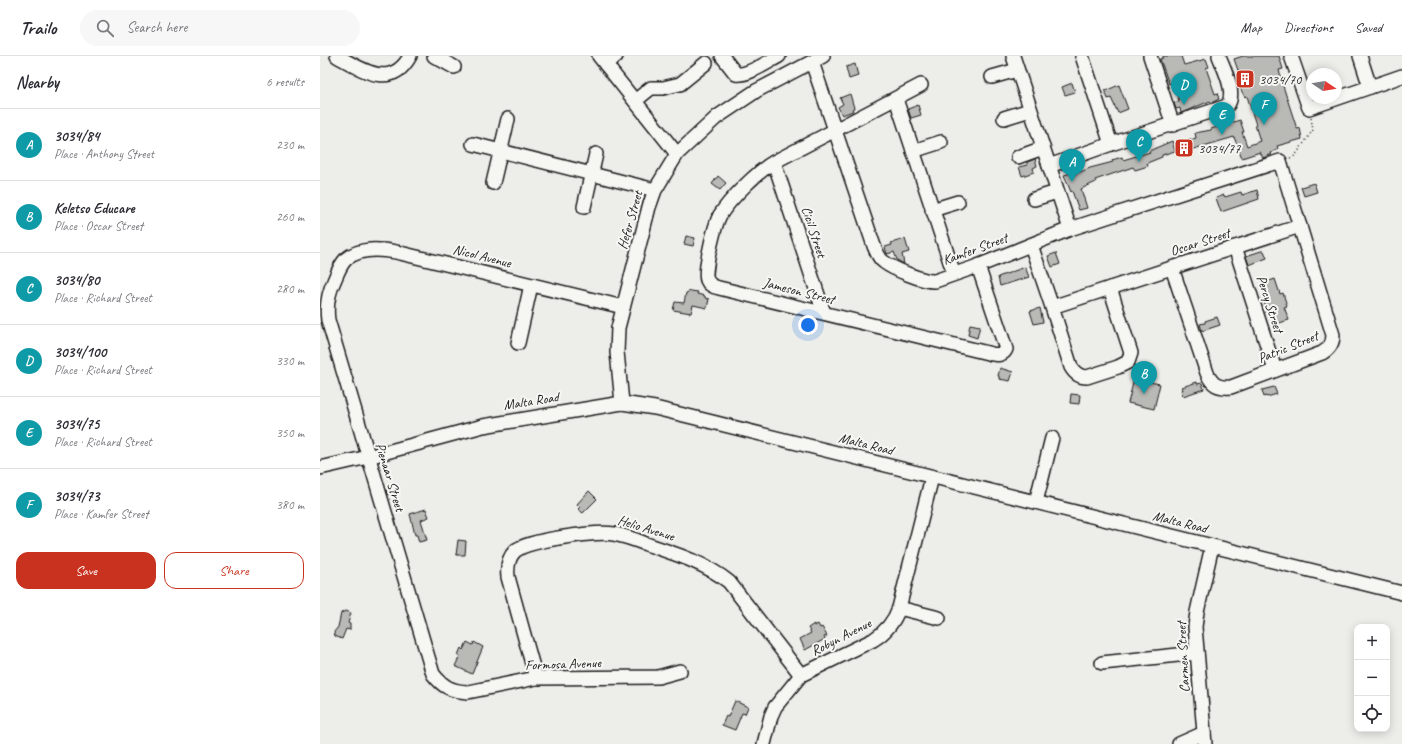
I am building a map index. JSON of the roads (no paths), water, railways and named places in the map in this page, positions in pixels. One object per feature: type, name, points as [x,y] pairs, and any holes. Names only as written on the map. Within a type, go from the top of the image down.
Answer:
[{"type":"street","points":[[336,56],[359,68],[377,75],[394,73],[406,63],[410,56]]},
{"type":"street","points":[[434,56],[454,67]]},
{"type":"street","points":[[616,56],[602,60],[677,154]]},
{"type":"street","points":[[722,56],[736,74],[741,75],[779,56]]},
{"type":"street","points":[[1013,56],[1070,229]]},
{"type":"street","points":[[1082,56],[1110,144]]},
{"type":"street","points":[[1150,56],[1173,125]]},
{"type":"street","points":[[1049,166],[1110,144],[1173,125],[1227,106],[1230,103],[1231,92],[1219,56]]},
{"type":"street","points":[[1291,56],[1309,108],[1402,76]]},
{"type":"street","points":[[1360,56],[1370,87]]},
{"type":"street","name":"Hefer Street","points":[[622,403],[617,338],[618,328],[649,207],[655,190],[677,154],[717,117],[756,91],[817,59]]},
{"type":"street","name":"Kamfer Street","points":[[817,59],[836,130],[874,246],[884,263],[928,281],[935,281],[978,266],[1070,229],[1280,161]]},
{"type":"street","points":[[635,101],[651,88],[663,88],[680,84],[706,63]]},
{"type":"street","points":[[992,77],[1017,70]]},
{"type":"street","points":[[747,73],[756,91]]},
{"type":"street","name":"Jameson Street","points":[[921,85],[760,170],[721,214],[717,223],[706,264],[706,278],[713,286],[1000,355],[1004,353],[1006,349],[978,266]]},
{"type":"street","points":[[896,99],[954,274]]},
{"type":"street","points":[[1004,118],[1030,110]]},
{"type":"street","points":[[493,183],[508,119]]},
{"type":"street","points":[[913,151],[941,142]]},
{"type":"street","points":[[473,144],[655,190]]},
{"type":"street","points":[[1018,157],[1043,148]]},
{"type":"street","points":[[584,207],[596,154]]},
{"type":"street","name":"Patric Street","points":[[1172,268],[1206,373],[1212,383],[1221,387],[1231,387],[1327,350],[1332,345],[1334,338],[1280,161]]},
{"type":"street","name":"Cicil Street","points":[[774,162],[824,313]]},
{"type":"street","points":[[1034,199],[1057,192]]},
{"type":"street","points":[[932,210],[958,202]]},
{"type":"street","name":"Oscar Street","points":[[1052,307],[1300,226]]},
{"type":"street","points":[[1031,244],[1071,367],[1074,372],[1080,376],[1087,378],[1128,362],[1131,353],[1110,288]]},
{"type":"street","name":"Percy Street","points":[[1235,247],[1275,370]]},
{"type":"street","name":"Nicol Avenue","points":[[339,269],[345,260],[355,254],[376,249],[396,252],[623,307]]},
{"type":"street","name":"Pienaar Street","points":[[339,269],[328,298],[326,308],[328,320],[433,674],[439,682],[448,688]]},
{"type":"street","points":[[514,341],[527,284]]},
{"type":"street","name":"Malta Road","points":[[320,468],[368,457],[483,426],[622,403],[650,407],[689,416],[1402,593]]},
{"type":"street","points":[[1036,502],[1052,438]]},
{"type":"street","name":"Robyn Avenue","points":[[764,744],[771,716],[775,708],[801,675],[881,635],[893,622],[899,608],[932,477]]},
{"type":"street","name":"Helio Avenue","points":[[536,678],[508,577],[507,569],[509,561],[516,551],[528,546],[553,539],[607,533],[624,536],[668,551],[700,564],[720,575],[729,582],[801,675]]},
{"type":"street","name":"Carmen Street","points":[[1204,738],[1195,633],[1197,612],[1212,546]]},
{"type":"street","points":[[899,608],[939,618]]},
{"type":"street","points":[[1102,662],[1196,653]]},
{"type":"street","name":"Formosa Avenue","points":[[448,688],[458,692],[468,692],[536,678],[658,677],[680,671]]},
{"type":"street","points":[[1179,744],[1204,738]]},
{"type":"place","name":"3034/70","points":[[1245,79]]},
{"type":"place","name":"3034/100","points":[[1184,105]]},
{"type":"place","name":"3034/73","points":[[1264,125]]},
{"type":"place","name":"3034/75","points":[[1222,135]]},
{"type":"place","name":"3034/77","points":[[1184,148]]},
{"type":"place","name":"3034/80","points":[[1139,162]]},
{"type":"place","name":"3034/84","points":[[1072,182]]},
{"type":"place","name":"Keletso Educare","points":[[1144,394]]}]
